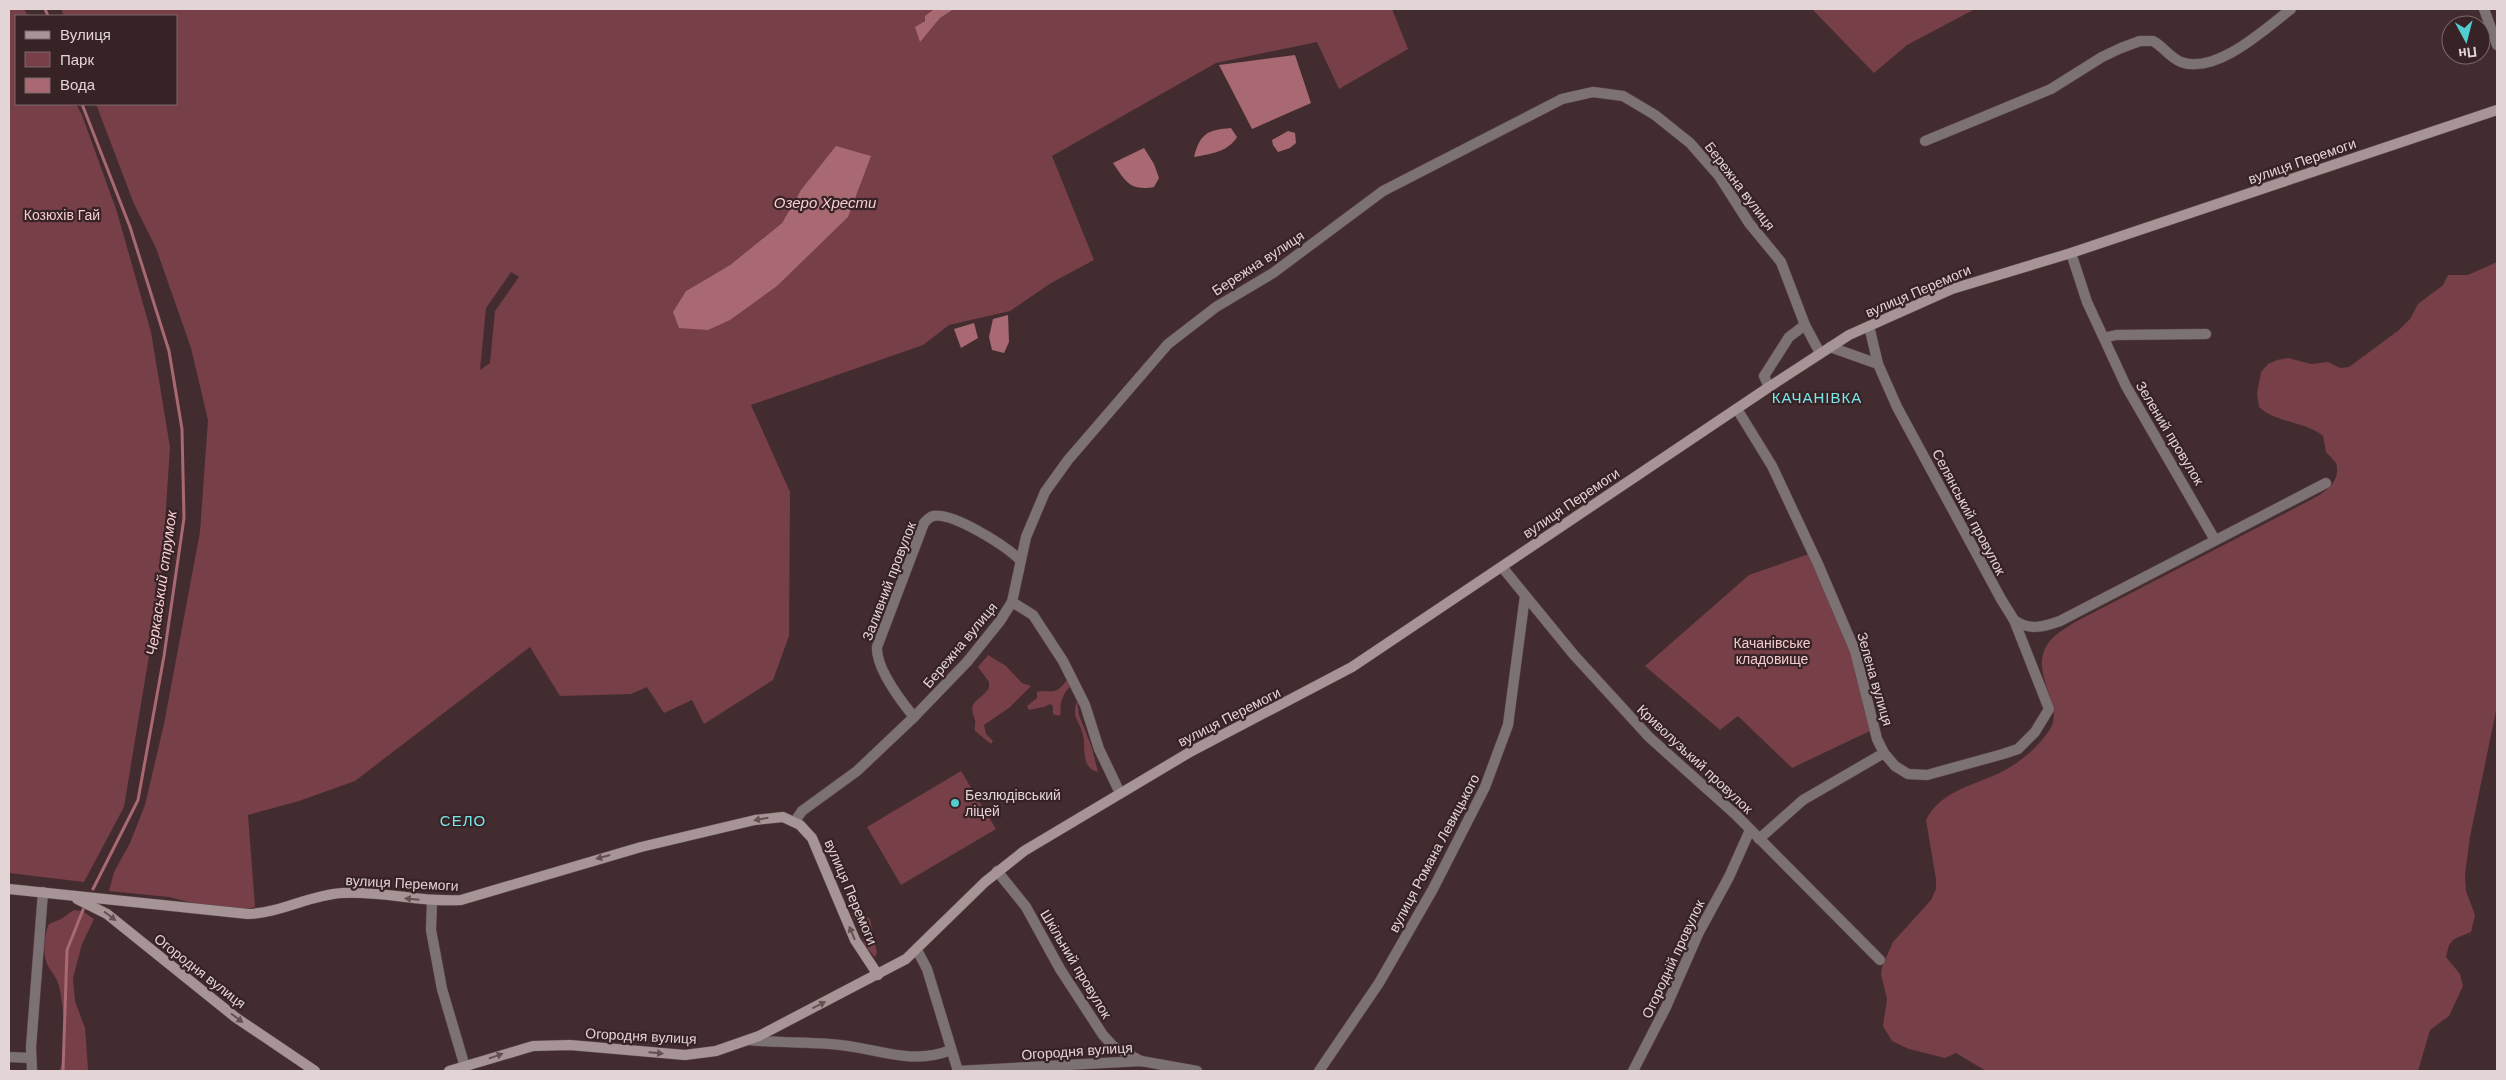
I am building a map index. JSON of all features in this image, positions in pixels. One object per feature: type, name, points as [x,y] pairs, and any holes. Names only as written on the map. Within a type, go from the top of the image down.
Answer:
[{"type":"street","points":[[1925,141],[2052,89],[2102,57],[2140,41],[2154,41],[2172,58],[2183,62],[2198,64],[2213,61],[2237,48],[2291,9]]},
{"type":"street","points":[[2484,9],[2497,45]]},
{"type":"street","name":"Бережна вулиця","points":[[795,821],[802,811],[857,771],[914,717],[967,662],[1005,615],[1012,602],[1020,560],[1035,512],[1054,477],[1160,352],[1177,336],[1216,307],[1273,273],[1383,191],[1573,95],[1605,92],[1623,96],[1655,115],[1690,143],[1718,176],[1748,221],[1781,262],[1805,325],[1820,353]]},
{"type":"street","name":"вулиця Перемоги","points":[[9,889],[248,914],[275,910],[320,896],[344,893],[432,900],[470,898],[592,860],[755,820],[776,817],[795,821],[805,829],[815,842],[855,940],[878,975],[917,950],[998,871],[1035,844],[1190,752],[1346,671],[1768,387],[1820,353],[1869,326],[1952,289],[2071,253],[2497,110]]},
{"type":"street","name":"Зелений провулок","points":[[2071,253],[2083,293],[2128,392],[2215,540]]},
{"type":"street","points":[[1768,387],[1764,376],[1789,337],[1805,325]]},
{"type":"street","name":"Селянський провулок","points":[[1869,326],[1878,364],[1897,407],[2004,605],[2014,620],[2049,709]]},
{"type":"street","points":[[2104,338],[2116,335],[2206,334]]},
{"type":"street","points":[[1830,347],[1878,364]]},
{"type":"street","name":"Зелена вулиця","points":[[1737,409],[1776,472],[1850,636],[1877,739],[1884,753],[1895,766],[1908,774],[1927,775],[1951,770],[2018,749],[2036,732],[2049,709]]},
{"type":"street","points":[[2014,620],[2021,625],[2034,628],[2060,621],[2326,483]]},
{"type":"street","name":"Заливний провулок","points":[[914,717],[894,690],[879,660],[877,647],[924,523],[930,518],[937,516],[954,521],[999,542],[1020,560]]},
{"type":"street","name":"Криволузький провулок","points":[[1502,567],[1574,655],[1643,731],[1750,830],[1880,960]]},
{"type":"street","name":"вулиця Романа Левицького","points":[[1319,1071],[1379,983],[1433,889],[1485,787],[1509,718],[1525,596]]},
{"type":"street","points":[[1012,602],[1033,615],[1064,661],[1085,705],[1099,749],[1120,794]]},
{"type":"street","points":[[1759,839],[1803,800],[1884,753]]},
{"type":"street","name":"Огородній провулок","points":[[1633,1071],[1666,1007],[1698,932],[1729,877],[1750,830]]},
{"type":"street","name":"Шкільний провулок","points":[[998,871],[1026,907],[1060,969],[1102,1036],[1113,1046],[1141,1061]]},
{"type":"street","points":[[32,1071],[31,1058],[44,892]]},
{"type":"street","name":"Огородня вулиця","points":[[67,895],[108,914],[235,1017],[316,1071]]},
{"type":"street","points":[[432,900],[431,930],[444,998],[464,1066]]},
{"type":"street","points":[[917,950],[927,969],[958,1071]]},
{"type":"street","points":[[749,1040],[878,975]]},
{"type":"street","name":"Огородня вулиця","points":[[449,1071],[513,1050],[542,1045],[685,1055],[716,1051],[749,1040],[784,1044],[831,1044],[914,1058],[935,1056],[951,1050]]},
{"type":"street","points":[[9,1057],[31,1058]]},
{"type":"street","name":"Огородня вулиця","points":[[958,1071],[1141,1061],[1197,1071]]},
{"type":"green space","name":"Козюхів Гай","points":[[9,9],[24,9],[27,15],[15,15],[15,105],[77,105],[82,115],[117,212],[151,332],[170,447],[161,583],[124,807],[84,882],[9,873]]},
{"type":"green space","points":[[61,9],[934,9],[923,24],[920,41],[940,18],[954,9],[1392,9],[1408,49],[1339,89],[1317,42],[1216,63],[1052,156],[1094,260],[1051,283],[1010,311],[949,325],[923,345],[751,405],[790,492],[789,636],[773,680],[704,724],[692,700],[664,713],[647,687],[631,694],[560,696],[530,647],[355,781],[299,801],[248,815],[255,907],[232,913],[169,897],[109,891],[114,872],[130,843],[145,805],[164,724],[200,532],[208,420],[191,348],[156,248],[134,204],[96,105],[178,105],[178,15],[64,15]],"holes":[[[801,190],[730,320],[686,291],[730,265],[782,223]],[[511,272],[519,277],[495,311],[490,363],[480,370],[486,308]]]},
{"type":"green space","points":[[1812,9],[1975,9],[1907,45],[1874,73]]},
{"type":"green space","points":[[2497,262],[2497,706],[2470,837],[2465,874],[2466,891],[2475,915],[2471,932],[2454,939],[2449,945],[2446,957],[2460,974],[2463,986],[2449,1016],[2430,1030],[2418,1071],[1986,1071],[1956,1053],[1945,1058],[1909,1049],[1892,1041],[1883,1026],[1887,999],[1881,974],[1882,967],[1893,942],[1931,900],[1936,889],[1926,820],[1941,801],[1961,789],[2018,762],[2046,735],[2053,720],[2053,711],[2042,667],[2043,656],[2050,641],[2077,621],[2313,499],[2332,484],[2336,478],[2336,463],[2326,452],[2323,436],[2308,427],[2274,416],[2259,407],[2257,394],[2261,372],[2268,364],[2288,358],[2311,364],[2328,362],[2340,368],[2349,367],[2399,330],[2410,319],[2418,304],[2443,285],[2448,275],[2468,275]]},
{"type":"green space","name":"Качанівське кладовище","points":[[1809,554],[1849,644],[1872,730],[1792,768],[1738,716],[1720,730],[1645,666],[1749,575]]},
{"type":"green space","points":[[988,655],[1006,666],[1022,683],[1031,686],[1009,708],[984,725],[986,734],[993,741],[991,744],[975,731],[972,708],[975,702],[989,688],[989,682],[978,667]]},
{"type":"green space","points":[[1067,680],[1070,687],[1062,699],[1059,716],[1053,714],[1053,706],[1050,704],[1029,710],[1027,706],[1037,698],[1037,692],[1055,691],[1063,686]]},
{"type":"green space","points":[[1077,701],[1079,715],[1092,748],[1098,772],[1092,770],[1086,762],[1082,730],[1075,716]]},
{"type":"green space","points":[[961,771],[996,829],[901,885],[867,827]]},
{"type":"green space","points":[[853,908],[870,919],[877,953],[875,957],[864,945],[863,936],[852,914]]},
{"type":"green space","points":[[74,910],[82,911],[94,919],[82,944],[73,978],[75,1001],[85,1028],[88,1071],[59,1071],[64,1053],[61,995],[56,978],[46,961],[44,945],[49,924],[61,919]]},
{"type":"water","points":[[934,9],[954,9],[940,18],[920,42],[915,27],[925,21],[925,16]]},
{"type":"water","points":[[1295,55],[1311,103],[1252,129],[1219,65]]},
{"type":"water","points":[[1231,128],[1237,137],[1229,146],[1218,152],[1194,157],[1199,143],[1206,134],[1216,130]]},
{"type":"water","points":[[1288,131],[1295,133],[1296,143],[1290,148],[1278,152],[1272,140]]},
{"type":"water","name":"Озеро Хрести","points":[[836,146],[871,156],[848,217],[777,286],[730,320],[708,330],[679,328],[673,312],[686,291],[730,265],[782,223],[801,190]]},
{"type":"water","points":[[1144,148],[1154,164],[1159,178],[1154,187],[1139,188],[1129,184],[1113,163]]},
{"type":"water","points":[[1008,315],[1009,342],[1004,353],[992,350],[989,337],[993,319]]},
{"type":"water","points":[[974,323],[978,338],[961,348],[954,329]]},
{"type":"waterway","name":"Черкаський струмок","points":[[45,9],[48,15]]},
{"type":"waterway","name":"Черкаський струмок","points":[[82,105],[130,227],[169,351],[182,429],[184,518],[164,656],[138,800],[93,889]]},
{"type":"waterway","name":"Черкаський струмок","points":[[63,1071],[67,950],[85,905]]},
{"type":"place","name":"Безлюдівський ліцей","points":[[955,803]]},
{"type":"district","name":"КАЧАНІВКА","points":[[1817,397]]},
{"type":"district","name":"СЕЛО","points":[[463,820]]}]
